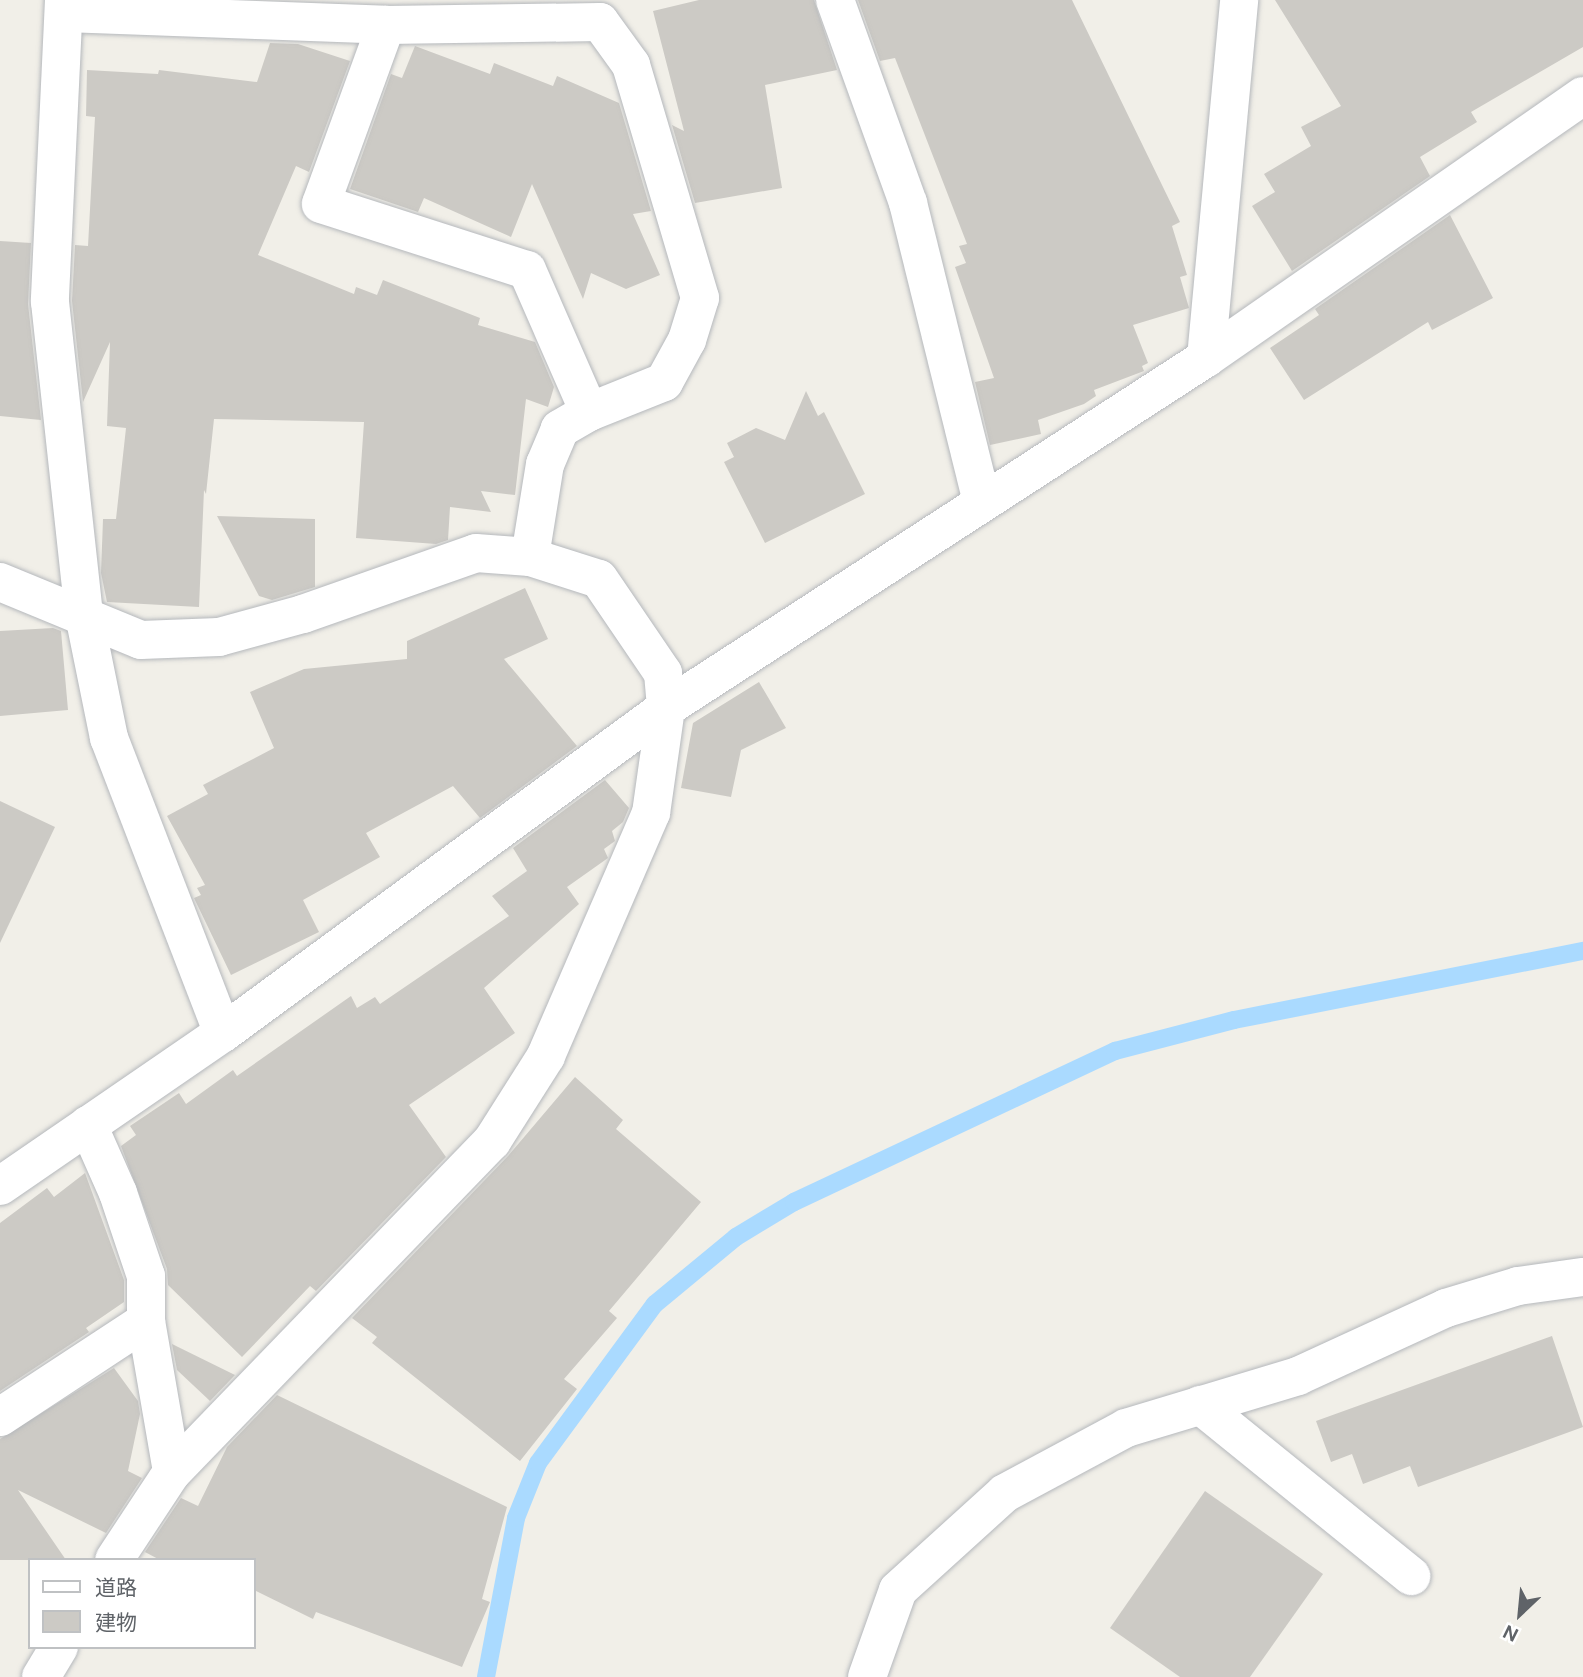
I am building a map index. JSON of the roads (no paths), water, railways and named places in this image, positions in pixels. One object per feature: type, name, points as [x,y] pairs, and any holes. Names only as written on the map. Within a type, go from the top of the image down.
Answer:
[{"type":"street","points":[[835,0],[908,204],[982,502]]},
{"type":"street","points":[[1206,358],[1239,0]]},
{"type":"street","points":[[223,1033],[109,738],[84,615],[50,302],[65,6],[386,25],[596,11],[631,65],[700,298],[687,340],[664,382],[589,412],[560,429],[545,464],[530,557]]},
{"type":"street","points":[[386,25],[321,204],[527,270],[589,412]]},
{"type":"street","points":[[0,1186],[223,1033],[666,708],[1206,358],[1583,96]]},
{"type":"street","points":[[0,583],[141,640],[219,637],[303,614],[476,553],[530,557],[599,579],[663,673],[666,708],[651,813],[546,1056],[499,1130],[172,1472],[115,1558]]},
{"type":"street","points":[[88,1125],[118,1193],[146,1276],[146,1321],[172,1472]]},
{"type":"street","points":[[867,1677],[898,1590],[1005,1493],[1126,1428],[1298,1376],[1446,1308],[1518,1286],[1583,1277]]},
{"type":"street","points":[[0,1417],[146,1321]]},
{"type":"street","points":[[1200,1405],[1411,1576]]},
{"type":"street","points":[[41,1677],[58,1649]]},
{"type":"waterway","points":[[486,1677],[516,1518],[538,1463],[655,1304],[736,1237],[794,1202],[1115,1051],[1234,1020],[1583,951]]}]
